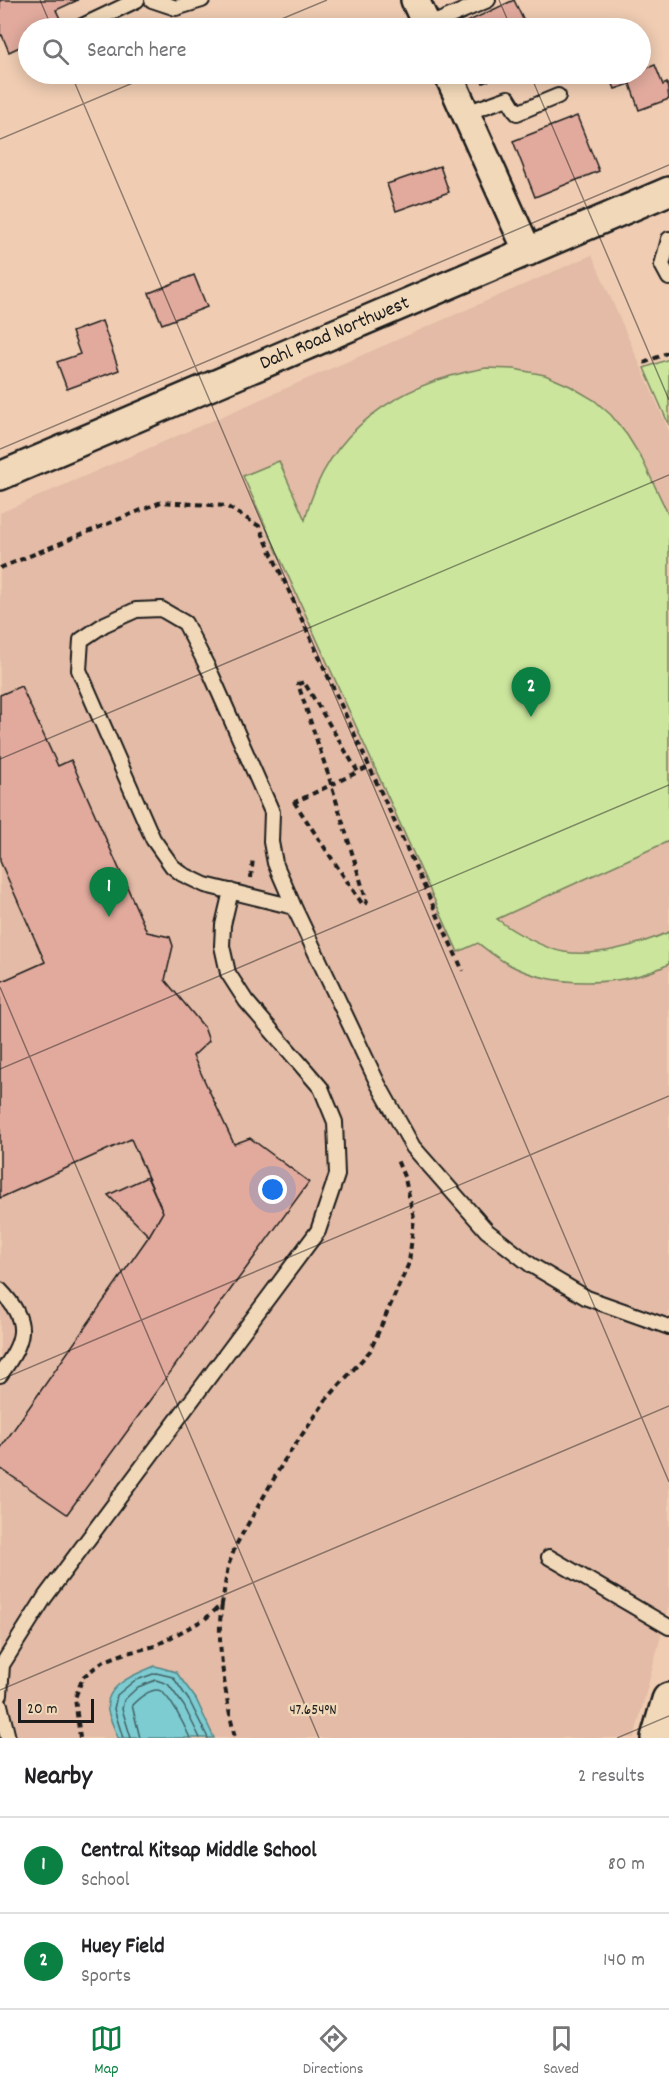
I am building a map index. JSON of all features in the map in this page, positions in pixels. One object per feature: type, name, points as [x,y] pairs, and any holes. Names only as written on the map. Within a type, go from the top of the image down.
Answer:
[{"type":"main road","points":[[658,1738],[669,1700]]},
{"type":"street","points":[[416,0],[424,18]]},
{"type":"street","points":[[453,84],[528,252]]},
{"type":"street","name":"Dahl Road Northwest","points":[[0,476],[669,191]]},
{"type":"lane","points":[[99,18],[137,0]]},
{"type":"lane","points":[[152,0],[176,8],[202,0]]},
{"type":"lane","points":[[448,18],[488,0]]},
{"type":"lane","points":[[466,113],[508,98],[517,113],[558,96]]},
{"type":"lane","points":[[669,239],[662,265],[669,278]]},
{"type":"lane","points":[[294,907],[206,885],[182,874],[172,866],[156,844],[125,779],[79,670],[81,640],[105,624],[136,610],[161,609],[185,623],[212,676],[272,812],[275,863],[294,907],[378,1084],[413,1147],[487,1231],[531,1265],[587,1298],[669,1327]]},
{"type":"lane","points":[[0,1695],[2,1665],[45,1597],[318,1231],[337,1175],[334,1122],[321,1088],[246,1000],[228,973],[222,946],[223,925],[231,891]]},
{"type":"lane","points":[[0,1290],[16,1309],[21,1323],[21,1339],[16,1352],[0,1376]]},
{"type":"lane","points":[[549,1557],[669,1627]]},
{"type":"lane","points":[[0,1705],[8,1738]]},
{"type":"path","points":[[644,363],[669,352]]},
{"type":"path","points":[[0,568],[161,502],[226,506],[259,525],[463,971]]},
{"type":"path","points":[[294,802],[363,905],[367,902],[332,785],[298,684],[304,682],[358,772]]},
{"type":"path","points":[[272,812],[369,767]]},
{"type":"path","points":[[240,875],[251,879],[253,855]]},
{"type":"path","points":[[235,1738],[222,1656],[220,1615],[228,1566],[236,1545],[284,1461],[326,1400],[370,1351],[409,1263],[414,1218],[405,1179],[395,1155]]},
{"type":"path","points":[[80,1738],[75,1698],[82,1677],[102,1662],[155,1646],[205,1619],[222,1604]]},
{"type":"shaded area","points":[[592,255],[669,431],[669,1605],[634,1738],[0,1738],[0,513]]},
{"type":"green space","points":[[669,359],[669,425],[644,368]]},
{"type":"green space","points":[[486,368],[514,369],[545,375],[594,400],[611,415],[627,435],[642,459],[669,516],[669,841],[497,919],[538,943],[556,950],[577,953],[618,949],[669,932],[669,964],[651,972],[610,981],[567,981],[526,972],[504,962],[478,943],[458,952],[243,476],[279,461],[305,520],[315,488],[330,460],[349,436],[371,416],[396,399],[424,385]]},
{"type":"water","points":[[155,1666],[176,1672],[196,1699],[214,1738],[118,1738],[108,1711],[111,1694],[122,1682]]},
{"type":"building","points":[[0,0],[78,0],[56,10],[60,18],[18,18],[18,48],[9,52],[2,35],[0,36]]},
{"type":"building","points":[[514,0],[522,18],[475,18]]},
{"type":"building","points":[[655,65],[663,85],[667,83],[669,99],[639,110],[630,84],[651,84],[651,66]]},
{"type":"building","points":[[613,84],[630,84],[615,89]]},
{"type":"building","points":[[577,116],[599,171],[535,197],[513,141]]},
{"type":"building","points":[[440,166],[449,192],[396,211],[387,184]]},
{"type":"building","points":[[194,275],[207,307],[162,324],[149,293]]},
{"type":"building","points":[[102,321],[119,370],[67,389],[57,362],[80,354],[72,332]]},
{"type":"building","points":[[21,686],[58,766],[71,760],[147,932],[170,937],[173,946],[165,980],[204,1027],[209,1041],[193,1056],[234,1144],[250,1138],[309,1182],[67,1514],[0,1468],[0,1449],[149,1236],[163,1212],[131,1139],[0,1198],[0,982],[45,962],[0,861],[0,695]]},
{"type":"building","points":[[147,1177],[163,1212],[149,1236],[108,1195]]},
{"type":"place","name":"Huey Field","points":[[531,717]]},
{"type":"place","name":"Central Kitsap Middle School","points":[[109,917]]}]
